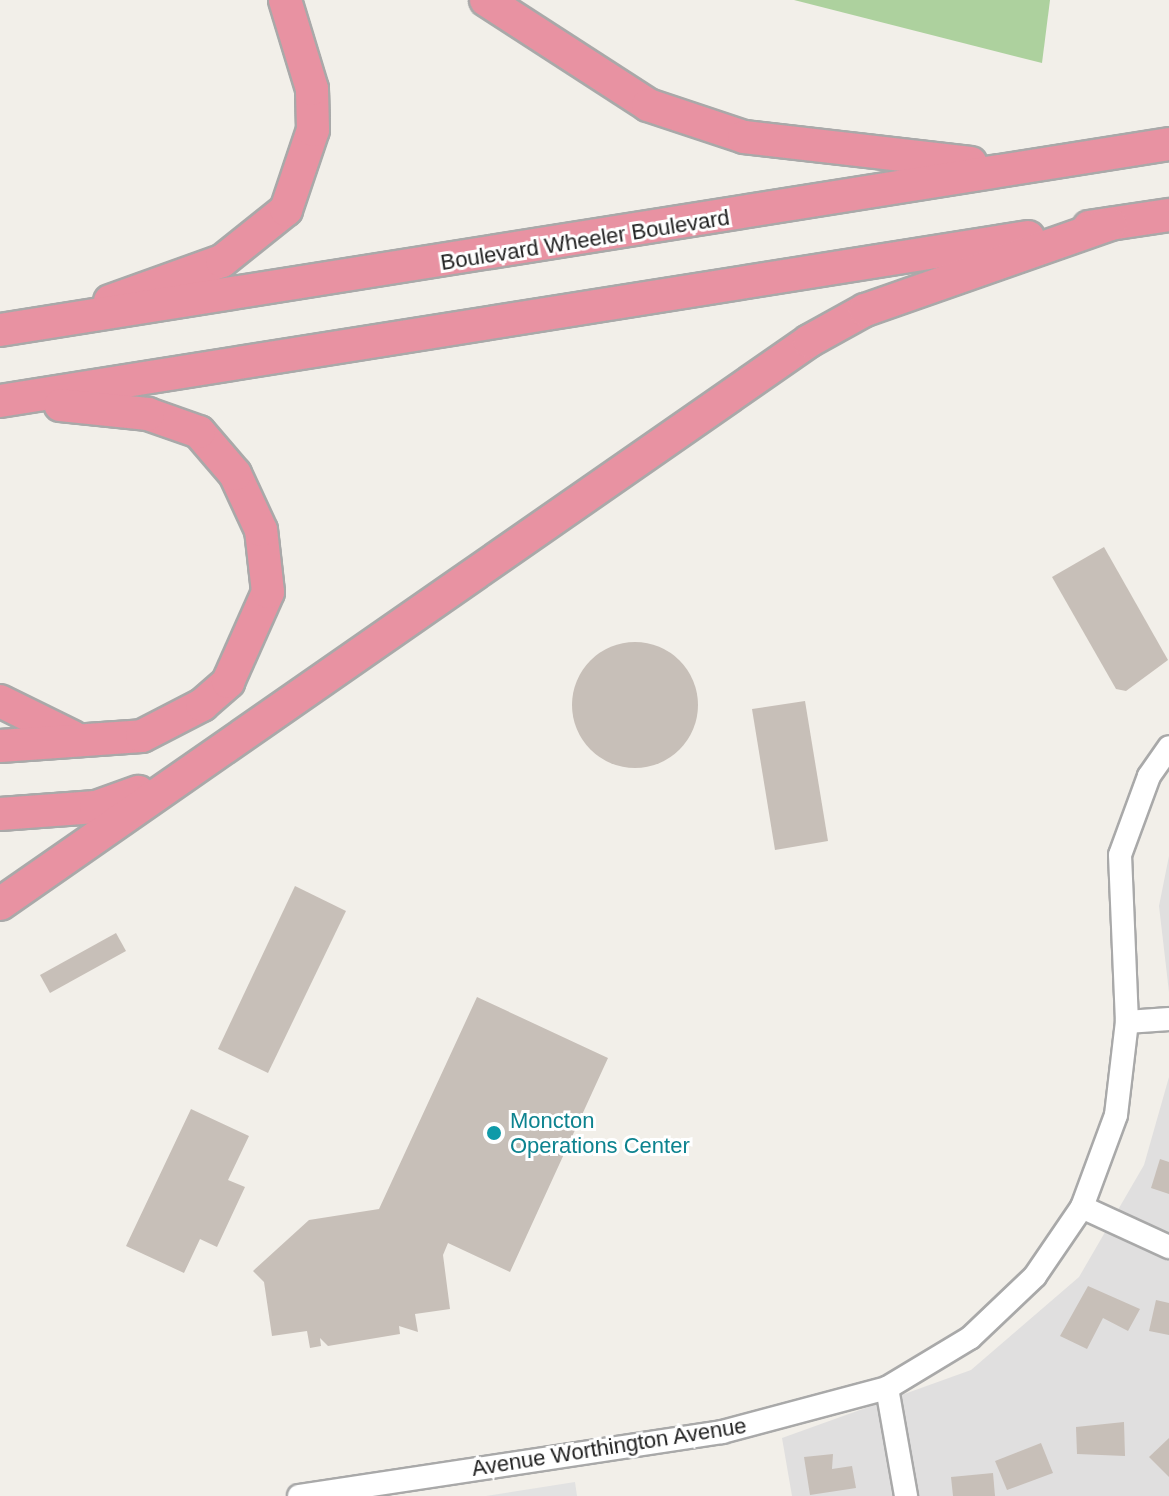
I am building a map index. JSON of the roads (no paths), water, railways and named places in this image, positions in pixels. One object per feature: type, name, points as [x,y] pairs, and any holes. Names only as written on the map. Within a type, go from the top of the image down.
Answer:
[{"type":"highway","points":[[56,321],[222,261],[286,210],[313,130],[312,89],[285,0]]},
{"type":"highway","points":[[486,0],[648,105],[744,137],[959,165],[1169,141]]},
{"type":"highway","name":"Boulevard Wheeler Boulevard","points":[[0,330],[1169,141]]},
{"type":"highway","points":[[3,400],[1169,215]]},
{"type":"highway","points":[[0,904],[809,341],[865,310],[1110,224]]},
{"type":"highway","points":[[0,746],[142,736],[202,705],[228,682],[268,592],[261,530],[235,474],[199,432],[148,414],[3,400]]},
{"type":"highway","points":[[0,701],[83,741]]},
{"type":"highway","points":[[0,814],[96,807],[176,779]]},
{"type":"street","name":"Avenue Worthington Avenue","points":[[299,1496],[722,1432],[887,1388],[970,1338],[1035,1276],[1082,1207],[1116,1115],[1127,1022],[1120,855],[1149,776],[1169,747]]},
{"type":"street","points":[[1127,1022],[1169,1019]]},
{"type":"street","points":[[1082,1207],[1169,1247]]},
{"type":"street","points":[[887,1388],[906,1496]]},
{"type":"place","name":"Moncton Operations Center","points":[[494,1133]]}]
